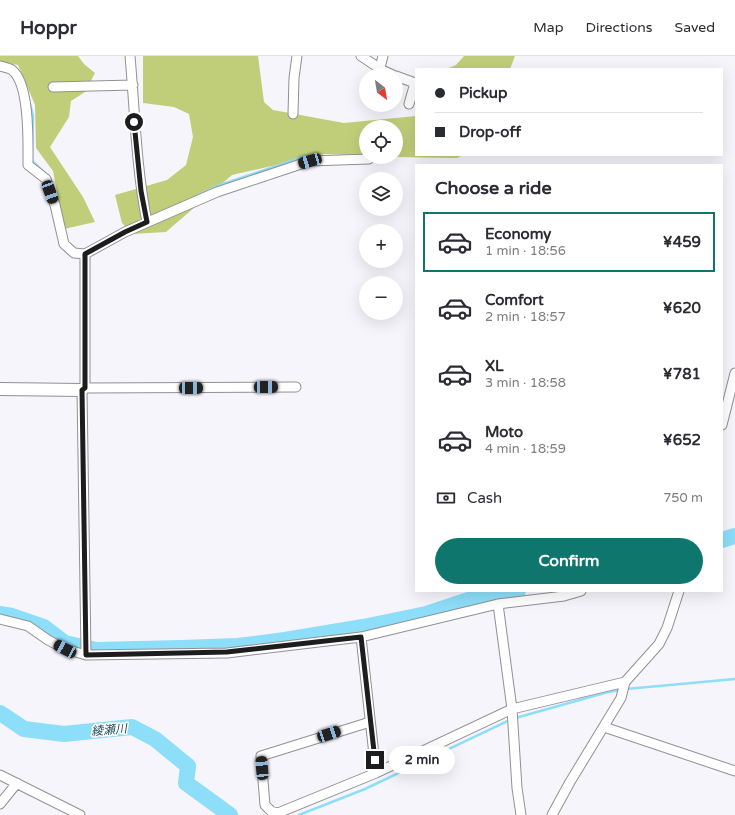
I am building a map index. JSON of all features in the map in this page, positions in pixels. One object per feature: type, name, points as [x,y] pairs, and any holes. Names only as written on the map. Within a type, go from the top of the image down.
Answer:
[{"type":"street","points":[[130,56],[134,122],[141,191],[147,222]]},
{"type":"street","points":[[294,114],[294,78],[297,56]]},
{"type":"street","points":[[361,56],[380,68],[383,56]]},
{"type":"street","points":[[0,66],[12,70],[22,84],[27,114],[28,165],[46,179],[55,206],[64,244],[74,253],[85,254],[125,232],[217,192],[293,166],[310,161],[359,159]]},
{"type":"street","points":[[403,79],[415,83],[409,104]]},
{"type":"street","points":[[53,86],[133,86]]},
{"type":"street","points":[[85,254],[84,389],[86,655]]},
{"type":"street","points":[[723,422],[735,373]]},
{"type":"street","points":[[0,389],[296,387]]},
{"type":"street","points":[[0,619],[28,626],[48,640],[65,649],[86,655],[227,652],[361,637],[498,604],[564,596],[578,592]]},
{"type":"street","points":[[552,815],[570,782],[621,698],[624,687],[659,644],[667,628],[679,592]]},
{"type":"street","points":[[498,604],[512,709],[516,788],[521,815]]},
{"type":"street","points":[[361,637],[376,773]]},
{"type":"street","points":[[370,722],[261,756],[265,805],[271,812],[278,813],[376,773],[512,709],[624,687]]},
{"type":"street","points":[[604,727],[735,771]]},
{"type":"street","points":[[0,775],[80,815]]},
{"type":"street","points":[[0,804],[17,783]]},
{"type":"green space","points":[[0,56],[78,56],[84,64],[95,73],[85,92],[71,101],[69,117],[50,147],[83,197],[95,222],[64,229],[53,171],[36,148],[35,105],[18,65],[0,62]]},
{"type":"green space","points":[[143,56],[258,56],[264,102],[273,110],[344,123],[359,122],[359,155],[325,154],[232,175],[166,232],[133,234],[122,223],[115,195],[167,180],[186,165],[193,137],[189,114],[174,107],[143,103]]},
{"type":"green space","points":[[464,56],[515,56],[510,68],[448,68],[456,65]]},
{"type":"green space","points":[[415,116],[415,156],[461,156],[457,158],[403,157],[403,120],[375,120]]},
{"type":"waterway","points":[[30,104],[33,116],[32,153]]},
{"type":"waterway","points":[[199,195],[220,185],[306,156]]},
{"type":"waterway","points":[[32,160],[45,173]]},
{"type":"waterway","points":[[723,540],[735,536]]},
{"type":"waterway","points":[[0,614],[12,616],[44,627],[65,643],[96,650],[238,646],[363,627],[426,614],[483,595],[509,592]]},
{"type":"waterway","points":[[626,689],[735,679]]},
{"type":"waterway","points":[[299,815],[365,789],[512,719],[608,692],[621,690]]},
{"type":"waterway","name":"綾瀬川","points":[[0,713],[24,729],[64,734],[132,727],[155,739],[188,766],[186,783],[230,815]]},
{"type":"route","points":[[134,122],[141,191],[147,222],[125,232],[85,254],[85,388],[82,390],[86,655],[227,652],[361,637],[375,760]]}]
